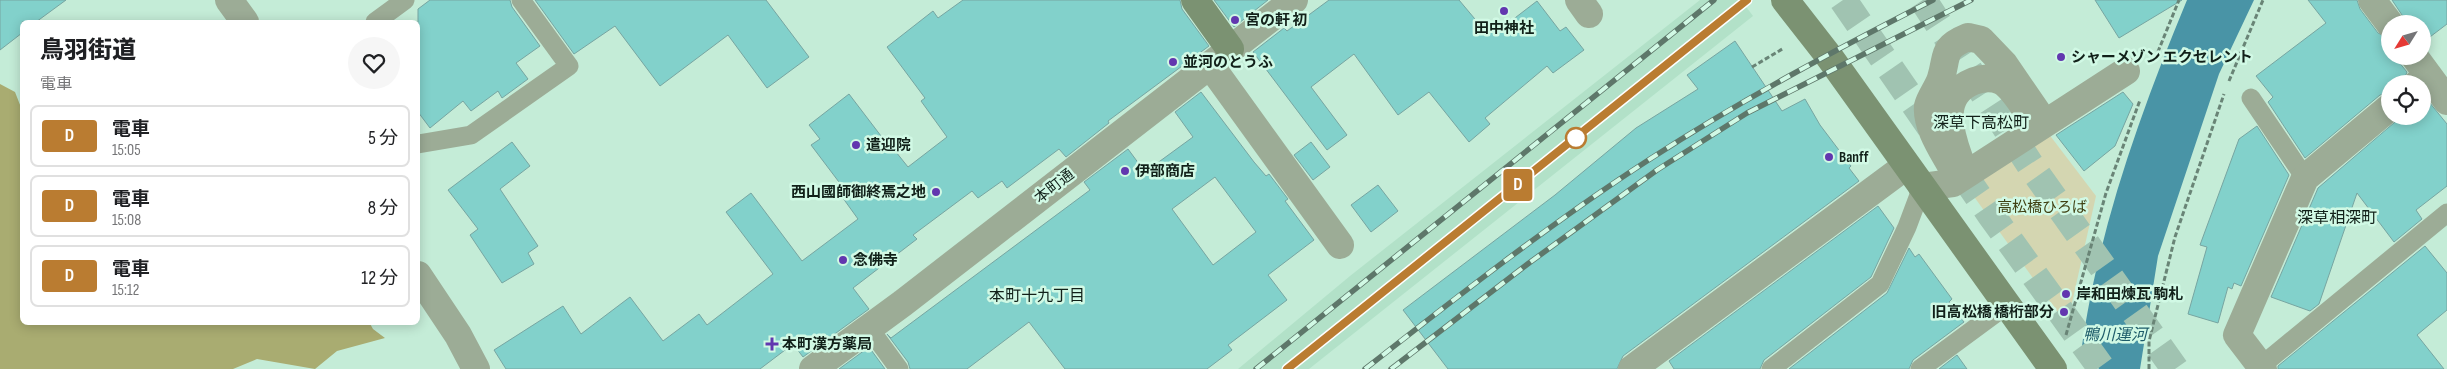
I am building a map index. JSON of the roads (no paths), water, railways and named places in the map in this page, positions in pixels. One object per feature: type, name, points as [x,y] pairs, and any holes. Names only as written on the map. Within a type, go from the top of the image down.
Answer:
[{"type":"street","points":[[228,0],[243,20]]},
{"type":"street","points":[[1195,0],[1220,57],[1340,245]]},
{"type":"street","name":"本町通","points":[[813,369],[869,328],[1294,0]]},
{"type":"street","points":[[2372,0],[2383,15]]},
{"type":"street","points":[[1787,1],[2008,304],[2053,369]]},
{"type":"street","points":[[1968,37],[1981,40],[2004,64],[2039,115],[2033,120],[2006,85],[1999,80],[1983,78],[1966,85],[1951,101],[1948,115],[1959,168],[1930,121],[1928,106],[1941,78],[1945,52],[1956,42],[1968,37]]},
{"type":"street","points":[[1959,168],[2020,139],[2126,71]]},
{"type":"street","points":[[2420,72],[2447,101]]},
{"type":"street","points":[[1632,369],[1914,176],[1953,183],[1959,168],[1966,103],[1979,90],[1988,89],[2009,100],[2021,120],[2022,130],[2020,139]]},
{"type":"street","points":[[2262,368],[2237,335],[2305,178],[2381,115]]},
{"type":"street","points":[[420,278],[458,335],[471,367]]},
{"type":"lane","points":[[378,20],[405,0]]},
{"type":"lane","points":[[420,144],[471,135],[569,66],[521,0]]},
{"type":"lane","points":[[2251,98],[2305,178]]},
{"type":"lane","points":[[1772,369],[1880,284],[1907,227],[1914,176]]},
{"type":"lane","points":[[2262,368],[2447,213]]},
{"type":"lane","points":[[1920,369],[2008,304]]},
{"type":"lane","points":[[869,328],[899,369]]},
{"type":"water","name":"鴨川運河","points":[[2187,0],[2254,0],[2219,74],[2158,256],[2140,369],[2079,369],[2095,274],[2120,181],[2152,89]]},
{"type":"tunnel","points":[[1843,0],[1991,215],[2102,369]]},
{"type":"tunnel","points":[[1923,0],[2033,169],[2175,369]]},
{"type":"railway","points":[[1256,369],[1714,0]]},
{"type":"railway","points":[[1287,369],[1747,0]]},
{"type":"railway","points":[[1365,369],[1470,287],[1613,183],[1719,116],[1861,37],[1933,0]]},
{"type":"railway","points":[[1391,369],[1529,263],[1657,170],[1747,113],[1971,0]]},
{"type":"train","name":"D","points":[[1287,369],[1747,0]]},
{"type":"place","name":"田中神社","points":[[1504,11]]},
{"type":"place","name":"宮の軒 初","points":[[1235,20]]},
{"type":"place","name":"シャーメゾン エクセレント","points":[[2061,57]]},
{"type":"place","name":"並河のとうふ","points":[[1173,62]]},
{"type":"place","name":"遣迎院","points":[[856,145]]},
{"type":"place","name":"Banff","points":[[1829,157]]},
{"type":"place","name":"伊部商店","points":[[1125,171]]},
{"type":"place","name":"西山國師御終焉之地","points":[[936,192]]},
{"type":"place","name":"念佛寺","points":[[843,260]]},
{"type":"place","name":"岸和田煉瓦 駒札","points":[[2066,294]]},
{"type":"place","name":"旧高松橋 橋桁部分","points":[[2064,312]]},
{"type":"place","name":"本町漢方薬局","points":[[772,344]]},
{"type":"district","name":"深草下高松町","points":[[1981,122]]},
{"type":"district","name":"深草相深町","points":[[2337,217]]},
{"type":"district","name":"本町十九丁目","points":[[1037,295]]},
{"type":"park label","name":"高松橋ひろば","points":[[2042,207]]}]
